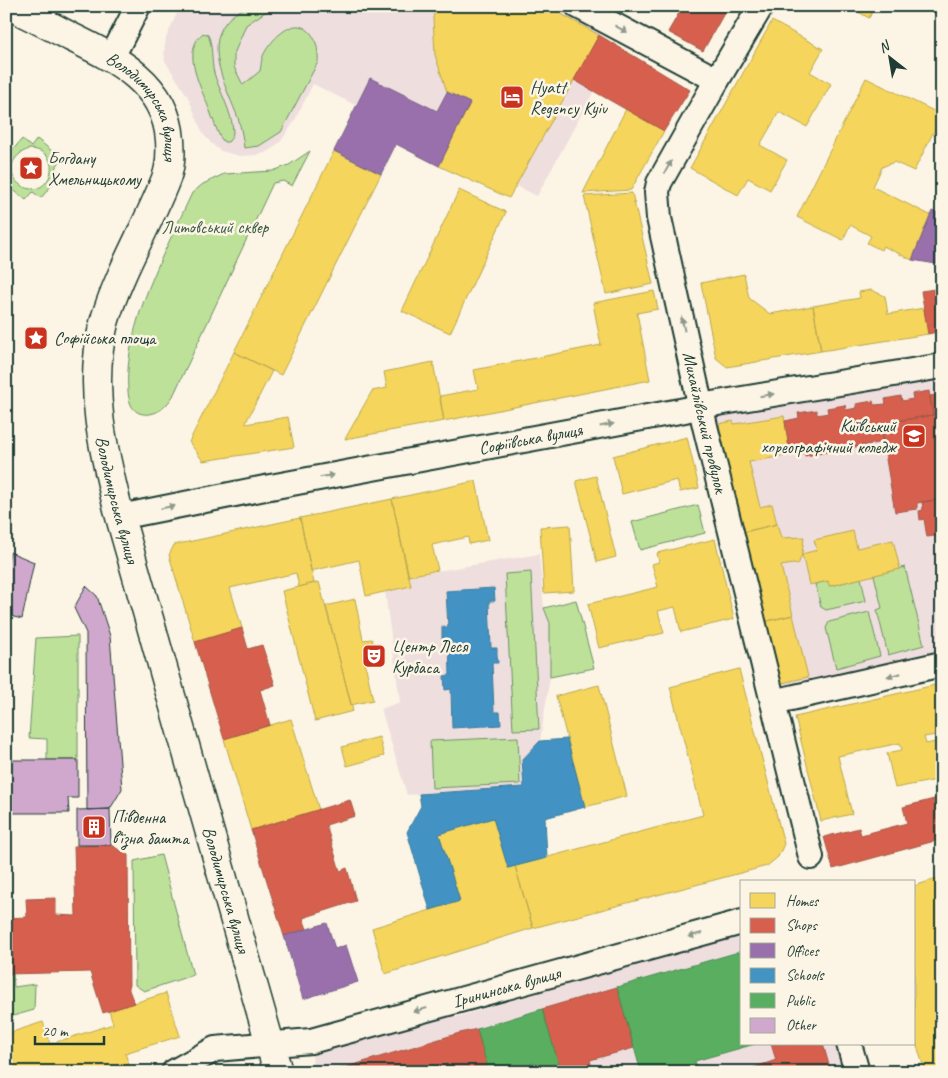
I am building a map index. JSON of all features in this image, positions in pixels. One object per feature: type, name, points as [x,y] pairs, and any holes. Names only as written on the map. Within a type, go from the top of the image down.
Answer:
[{"type":"main road","name":"Володимирська вулиця","points":[[10,6],[112,57],[135,74],[156,99],[163,111],[169,129],[171,158],[166,179],[118,284],[104,324],[98,364],[98,416],[108,470],[120,517],[278,1072]]},
{"type":"street","points":[[112,57],[138,6]]},
{"type":"street","points":[[578,6],[717,80]]},
{"type":"street","name":"Михайлівський провулок","points":[[761,6],[659,183],[657,192],[660,218],[700,406],[811,858]]},
{"type":"street","name":"Софіївська вулиця","points":[[120,517],[700,406],[942,366]]},
{"type":"street","points":[[773,702],[942,664]]},
{"type":"street","name":"Ірининська вулиця","points":[[174,1072],[215,1049],[311,1041],[740,923]]},
{"type":"street","points":[[850,1046],[857,1072]]},
{"type":"shaded area","points":[[180,6],[558,6],[602,30],[575,80],[594,91],[537,196],[313,84],[294,122],[281,141],[273,148],[265,153],[240,156],[221,151],[203,134],[188,97],[165,61],[166,38]]},
{"type":"shaded area","points":[[942,378],[942,652],[781,689],[713,417],[716,414]]},
{"type":"shaded area","points":[[539,554],[544,608],[550,623],[550,677],[540,741],[522,760],[524,787],[407,795],[381,709],[400,702],[385,592],[410,586],[408,576]]},
{"type":"shaded area","points":[[740,934],[740,1046],[839,1046],[847,1072],[313,1072],[312,1054],[321,1046],[440,1010],[456,1017]]},
{"type":"green space","points":[[247,6],[274,6],[246,25],[234,54],[234,67],[243,85],[260,71],[264,54],[276,37],[294,26],[304,28],[312,35],[317,46],[318,62],[281,132],[259,146],[244,148],[238,118],[220,70],[217,45],[220,33],[226,22]]},
{"type":"green space","points":[[203,33],[208,35],[210,39],[214,73],[231,118],[233,133],[228,142],[224,142],[220,137],[195,71],[193,50],[196,41]]},
{"type":"green space","points":[[22,139],[31,147],[37,139],[62,159],[55,168],[61,174],[41,198],[33,192],[26,200],[6,184],[6,174],[8,171],[6,169],[6,158]],"holes":[[[30,149],[41,151],[48,157],[51,164],[51,172],[43,185],[35,189],[26,188],[14,178],[12,173],[14,160],[21,153]]]},
{"type":"green space","name":"Литовський сквер","points":[[310,151],[292,186],[283,181],[273,183],[173,396],[157,412],[145,414],[133,409],[128,391],[128,366],[139,315],[148,289],[192,193],[203,184],[224,174],[273,171],[289,165]]},
{"type":"green space","points":[[698,505],[705,533],[640,550],[632,522]]},
{"type":"green space","points":[[905,567],[924,645],[888,655],[877,610],[882,608],[874,575]]},
{"type":"green space","points":[[531,572],[539,729],[513,730],[505,574]]},
{"type":"green space","points":[[861,578],[866,601],[826,610],[821,607],[815,584],[828,581],[830,586]]},
{"type":"green space","points":[[576,600],[594,668],[550,677],[550,623],[544,608]]},
{"type":"green space","points":[[869,612],[880,656],[836,668],[826,628],[829,622]]},
{"type":"green space","points":[[78,636],[78,760],[47,760],[47,739],[29,738],[36,638]]},
{"type":"green space","points":[[518,737],[520,784],[432,788],[430,741]]},
{"type":"green space","points":[[161,855],[193,975],[144,991],[135,985],[134,861]]},
{"type":"green space","points":[[6,974],[13,974],[14,987],[35,984],[34,1010],[6,1018]]},
{"type":"building: Homes","name":"Hyatt Regency Kyiv","points":[[436,6],[547,6],[599,35],[509,198],[439,166],[470,103],[447,92],[435,55],[433,18]]},
{"type":"building: Homes","points":[[848,6],[875,6],[869,18]]},
{"type":"building: Homes","points":[[772,21],[823,49],[810,72],[831,84],[807,127],[779,112],[760,145],[787,160],[770,190],[748,178],[738,195],[690,168]]},
{"type":"building: Homes","points":[[866,78],[942,115],[914,171],[894,162],[882,167],[873,187],[930,215],[912,260],[883,246],[881,250],[867,243],[871,236],[850,225],[843,240],[797,217]]},
{"type":"building: Homes","points":[[626,109],[664,131],[631,190],[583,193]]},
{"type":"building: Homes","points":[[334,151],[381,174],[281,375],[234,352]]},
{"type":"building: Homes","points":[[459,190],[506,212],[450,333],[402,311]]},
{"type":"building: Homes","points":[[632,193],[653,284],[606,294],[584,196]]},
{"type":"building: Homes","points":[[744,274],[749,298],[770,314],[813,306],[821,351],[727,367],[716,358],[701,283]]},
{"type":"building: Homes","points":[[871,290],[885,296],[888,314],[924,308],[928,334],[821,351],[813,306],[860,298],[859,292]]},
{"type":"building: Homes","points":[[654,291],[658,309],[637,313],[650,380],[444,421],[440,396],[478,389],[474,370],[601,345],[593,303]]},
{"type":"building: Homes","points":[[234,352],[272,371],[245,424],[288,417],[294,447],[203,461],[189,442]]},
{"type":"building: Homes","points":[[433,362],[444,421],[345,439],[372,391],[387,388],[384,372]]},
{"type":"building: Homes","points":[[784,416],[790,455],[749,462],[760,507],[772,504],[777,524],[744,532],[728,466],[726,466],[719,424],[733,421],[734,424]]},
{"type":"building: Homes","points":[[687,437],[699,488],[680,492],[677,480],[622,494],[613,456]]},
{"type":"building: Homes","points":[[596,476],[616,557],[597,562],[576,481]]},
{"type":"building: Homes","points":[[476,481],[488,540],[469,544],[468,537],[432,545],[438,570],[408,576],[392,499]]},
{"type":"building: Homes","points":[[392,499],[411,586],[366,596],[359,560],[311,571],[300,518]]},
{"type":"building: Homes","points":[[300,518],[314,583],[299,587],[296,573],[230,588],[242,628],[195,642],[169,555],[174,545]]},
{"type":"building: Homes","points":[[777,524],[781,538],[804,537],[802,554],[798,565],[781,566],[793,615],[763,622],[744,532]]},
{"type":"building: Homes","points":[[570,525],[574,591],[544,593],[540,527]]},
{"type":"building: Homes","points":[[853,531],[857,548],[893,540],[900,569],[829,586],[828,581],[809,585],[802,554],[817,550],[814,540]]},
{"type":"building: Homes","points":[[715,539],[734,619],[681,632],[675,607],[658,611],[664,633],[599,648],[588,604],[658,587],[652,564],[659,562],[657,553]]},
{"type":"building: Homes","points":[[319,582],[353,711],[315,721],[282,591]]},
{"type":"building: Homes","points":[[355,599],[363,640],[372,639],[375,652],[363,654],[373,700],[351,705],[326,606]]},
{"type":"building: Homes","points":[[793,615],[808,677],[778,684],[763,622]]},
{"type":"building: Homes","points":[[739,669],[784,844],[778,857],[767,866],[533,928],[515,866],[703,815],[670,687]]},
{"type":"building: Homes","points":[[599,685],[627,796],[585,807],[556,696]]},
{"type":"building: Homes","points":[[935,685],[942,717],[942,734],[924,737],[926,744],[940,741],[942,749],[942,779],[895,788],[887,753],[902,750],[900,743],[838,756],[852,814],[821,821],[795,717]]},
{"type":"building: Homes","points":[[291,719],[319,810],[251,830],[224,739]]},
{"type":"building: Homes","points":[[379,737],[384,756],[347,766],[342,747]]},
{"type":"building: Homes","points":[[493,818],[508,868],[515,866],[533,928],[385,974],[372,928],[460,901],[439,834]]},
{"type":"building: Homes","points":[[942,877],[942,1072],[922,1072],[925,1071],[916,1043],[916,885]]},
{"type":"building: Homes","points":[[166,993],[180,1036],[125,1053],[129,1065],[107,1072],[6,1072],[6,1069],[11,1067],[6,1051],[6,1034],[43,1022],[50,1044],[113,1024],[109,1011]]},
{"type":"building: Shops","points":[[683,6],[724,6],[727,8],[703,51],[668,32]]},
{"type":"building: Shops","points":[[599,35],[690,90],[664,131],[574,80]]},
{"type":"building: Shops","points":[[942,288],[942,331],[928,334],[921,291]]},
{"type":"building: Shops","points":[[929,391],[933,415],[880,424],[883,442],[805,456],[805,453],[790,455],[785,421],[799,418],[798,413],[817,410],[817,415],[828,413],[827,408],[845,405],[846,410],[857,408],[856,404],[873,401],[874,405],[886,404],[885,399],[901,396],[902,401],[913,399],[912,394]]},
{"type":"building: Shops","points":[[942,394],[942,499],[917,503],[917,509],[895,512],[880,424],[933,415],[930,396]]},
{"type":"building: Shops","points":[[942,499],[942,535],[927,537],[924,519],[920,520],[919,511],[923,510],[922,502]]},
{"type":"building: Shops","points":[[942,574],[942,614],[935,582],[935,578]]},
{"type":"building: Shops","points":[[242,628],[248,649],[262,645],[275,685],[260,690],[270,725],[224,739],[195,642]]},
{"type":"building: Shops","points":[[942,797],[942,839],[833,869],[824,837],[859,828],[861,835],[907,823],[903,807]]},
{"type":"building: Shops","points":[[350,800],[355,816],[326,825],[340,871],[347,868],[356,901],[303,918],[307,929],[284,936],[251,830]]},
{"type":"building: Shops","points":[[111,845],[128,855],[129,990],[134,1003],[103,1013],[90,972],[6,974],[6,918],[27,917],[26,899],[56,898],[56,915],[76,916],[74,846]]},
{"type":"building: Shops","points":[[617,987],[634,1048],[590,1060],[593,1072],[561,1072],[542,1009]]},
{"type":"building: Shops","points":[[477,1029],[489,1072],[330,1072],[456,1034]]},
{"type":"building: Shops","points":[[772,1046],[824,1046],[831,1072],[741,1072],[776,1060]]},
{"type":"building: Offices","points":[[370,78],[437,111],[447,92],[470,103],[439,166],[396,144],[381,174],[334,151]]},
{"type":"building: Offices","points":[[932,211],[942,214],[942,265],[912,260]]},
{"type":"building: Offices","points":[[327,923],[335,949],[346,945],[358,982],[303,999],[284,936]]},
{"type":"building: Schools","points":[[494,588],[495,601],[489,601],[491,648],[497,648],[498,663],[492,663],[494,712],[500,712],[501,725],[452,728],[451,689],[445,690],[444,676],[450,675],[449,641],[442,642],[442,627],[448,627],[446,591]]},
{"type":"building: Schools","points":[[567,739],[585,807],[545,818],[547,858],[508,868],[493,818],[439,834],[460,901],[430,910],[407,832],[421,806],[419,794],[524,787],[522,760],[540,741]]},
{"type":"building: Public","points":[[740,952],[740,1046],[748,1046],[695,1061],[698,1072],[641,1072],[617,987]]},
{"type":"building: Public","points":[[542,1009],[561,1072],[538,1072],[535,1063],[505,1072],[489,1072],[477,1029]]},
{"type":"building: Other","points":[[10,552],[34,562],[22,619],[6,615],[6,570]]},
{"type":"building: Other","points":[[86,586],[97,596],[110,636],[122,789],[110,809],[87,810],[86,633],[74,608]]},
{"type":"building: Other","points":[[6,760],[78,760],[78,798],[68,798],[69,813],[6,813]]},
{"type":"building: Other","name":"Південна в'їзна башта","points":[[110,809],[111,845],[77,845],[77,810]]},
{"type":"place","name":"Hyatt Regency Kyiv","points":[[512,97]]},
{"type":"place","name":"Богдану Хмельницькому","points":[[31,168]]},
{"type":"place","name":"Софійська площа","points":[[36,338]]},
{"type":"place","name":"Київський хореографічний коледж","points":[[914,436]]},
{"type":"place","name":"Центр Леся Курбаса","points":[[374,656]]},
{"type":"place","name":"Південна в'їзна башта","points":[[94,827]]}]
